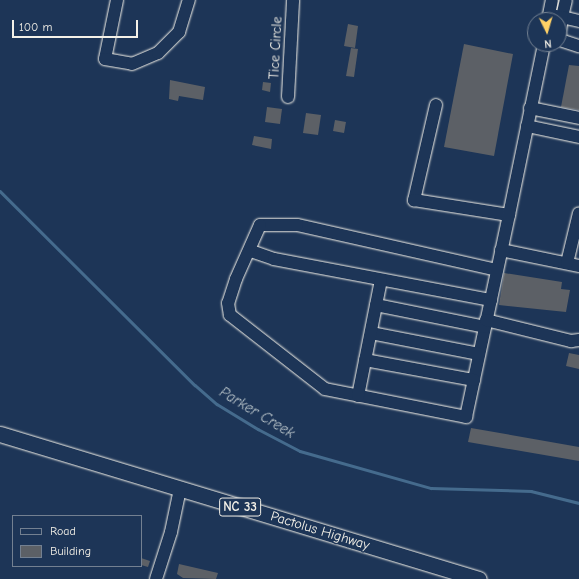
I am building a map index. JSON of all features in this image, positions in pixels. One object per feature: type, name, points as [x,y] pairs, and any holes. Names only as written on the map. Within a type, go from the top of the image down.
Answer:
[{"type":"main road","name":"Pactolus Highway","points":[[0,434],[479,579]]},
{"type":"street","points":[[116,0],[105,59],[142,63],[158,53],[185,22],[189,0]]},
{"type":"street","name":"Tice Circle","points":[[288,97],[293,0]]},
{"type":"street","points":[[550,12],[552,0]]},
{"type":"street","points":[[563,12],[566,0]]},
{"type":"street","points":[[567,18],[579,21]]},
{"type":"street","points":[[567,42],[579,46]]},
{"type":"street","points":[[497,270],[297,225],[260,225],[254,232],[251,251],[234,285],[228,303],[230,314],[252,334],[287,356],[313,381],[325,389],[466,417],[509,215],[542,52]]},
{"type":"street","points":[[436,105],[414,200],[509,215]]},
{"type":"street","points":[[530,108],[579,118]]},
{"type":"street","points":[[527,126],[579,137]]},
{"type":"street","points":[[567,263],[579,213]]},
{"type":"street","points":[[501,250],[579,266]]},
{"type":"street","points":[[251,251],[381,280],[491,300]]},
{"type":"street","points":[[358,396],[381,280]]},
{"type":"street","points":[[376,305],[486,324],[571,341],[579,340]]},
{"type":"street","points":[[371,333],[479,354]]},
{"type":"street","points":[[365,360],[474,380]]},
{"type":"street","points":[[156,579],[171,532],[180,488]]},
{"type":"building","points":[[348,24],[358,26],[355,48],[344,46]]},
{"type":"building","points":[[464,44],[513,54],[494,156],[444,147]]},
{"type":"building","points":[[351,48],[358,49],[354,77],[346,76]]},
{"type":"building","points":[[569,65],[579,66],[579,110],[561,107]]},
{"type":"building","points":[[170,80],[205,87],[203,100],[179,96],[178,101],[169,99]]},
{"type":"building","points":[[263,82],[271,83],[270,92],[262,90]]},
{"type":"building","points":[[267,107],[282,109],[280,124],[265,122]]},
{"type":"building","points":[[306,113],[321,115],[318,135],[303,133]]},
{"type":"building","points":[[335,120],[346,122],[344,133],[333,131]]},
{"type":"building","points":[[254,136],[272,139],[271,149],[252,145]]},
{"type":"building","points":[[504,273],[562,282],[561,289],[570,290],[566,312],[499,305]]},
{"type":"building","points":[[569,353],[579,355],[579,369],[566,366]]},
{"type":"building","points":[[471,428],[579,447],[579,461],[468,442]]},
{"type":"building","points":[[142,558],[150,561],[148,567],[142,565]]},
{"type":"building","points":[[179,564],[218,573],[216,579],[183,578],[177,574]]},
{"type":"waterway","name":"Parker Creek","points":[[0,191],[195,385],[217,404],[258,429],[300,451],[431,488],[531,491],[579,503]]}]
